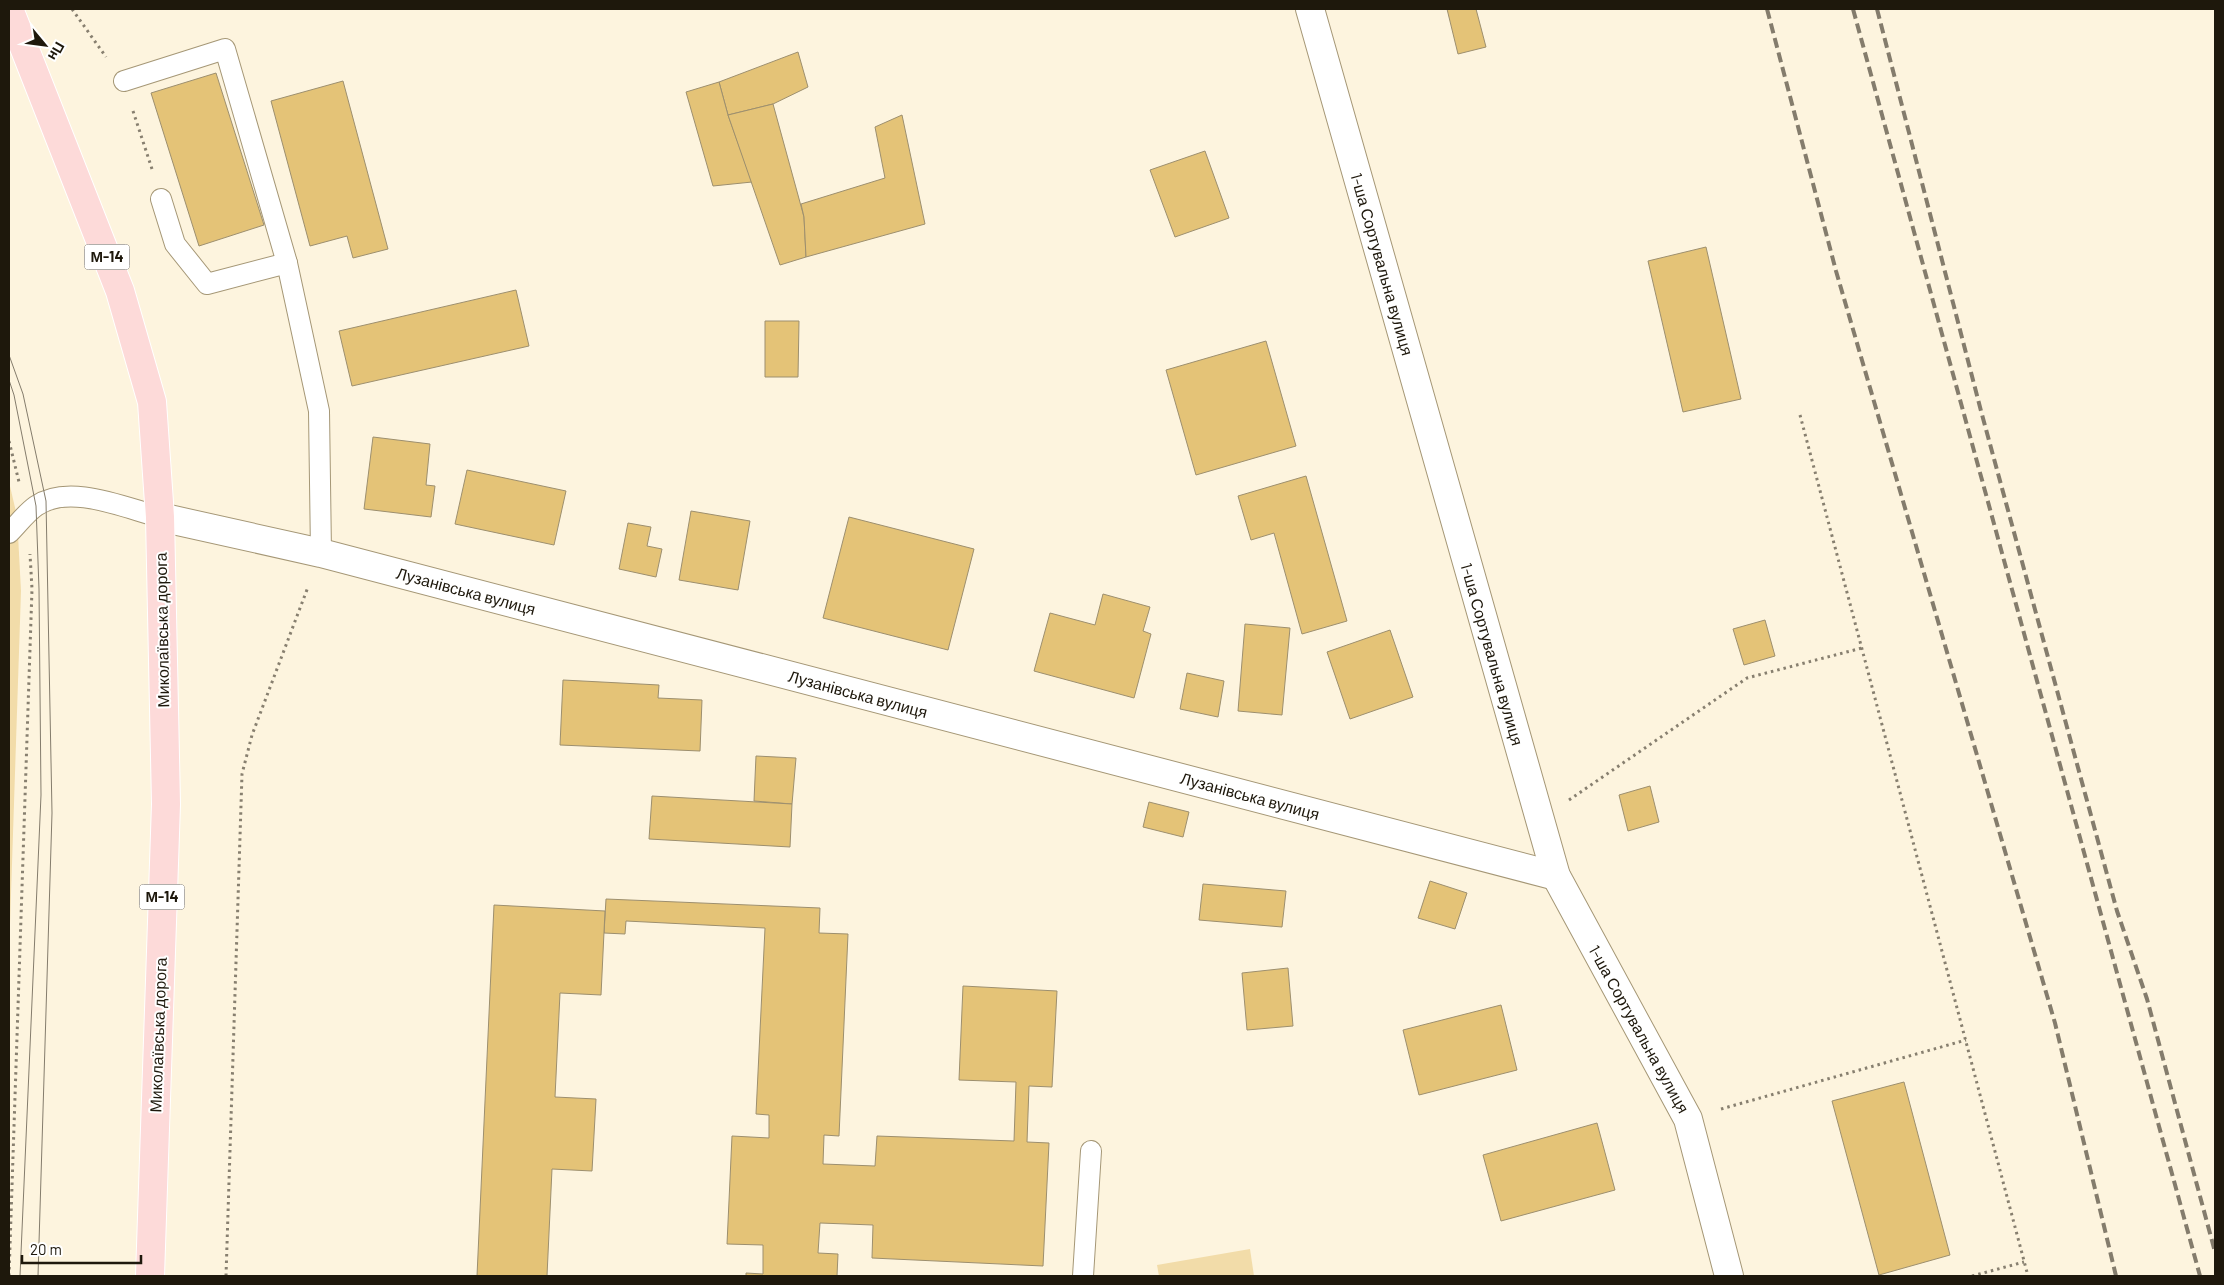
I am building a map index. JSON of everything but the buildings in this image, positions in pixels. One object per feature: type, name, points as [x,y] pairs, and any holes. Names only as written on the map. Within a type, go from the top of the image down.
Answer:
[{"type":"main road","name":"Миколаївська дорога","points":[[9,9],[120,291],[152,402],[160,517],[166,804],[150,1276]]},
{"type":"street","name":"1-ша Сортувальна вулиця","points":[[1310,9],[1556,876],[1688,1119],[1729,1276]]},
{"type":"street","name":"Лузанівська вулиця","points":[[160,517],[321,553],[1556,876]]},
{"type":"lane","points":[[124,81],[225,49],[287,263],[319,411],[321,553]]},
{"type":"lane","points":[[161,200],[175,244],[207,284],[287,263]]},
{"type":"lane","points":[[9,533],[36,506],[59,496],[82,496],[160,517]]},
{"type":"lane","points":[[1083,1276],[1091,1151]]},
{"type":"path","points":[[1800,414],[2028,1276]]},
{"type":"path","points":[[9,441],[28,514],[32,590],[9,1276]]},
{"type":"path","points":[[226,1276],[242,774],[252,735],[321,553]]},
{"type":"path","points":[[1540,821],[1747,678],[1862,648]]},
{"type":"path","points":[[1688,1119],[1966,1040]]},
{"type":"path","points":[[1972,1276],[2024,1262]]},
{"type":"shaded area","points":[[9,482],[17,516],[21,591],[9,955]]},
{"type":"shaded area","points":[[1250,1249],[1254,1276],[1159,1276],[1157,1265]]},
{"type":"tram line","points":[[9,355],[23,394],[46,501],[52,813],[38,1276]]},
{"type":"tram line","points":[[9,380],[14,395],[36,506],[39,589],[41,795],[20,1276]]},
{"type":"railway","points":[[1767,9],[1836,271],[2055,1023],[2116,1276]]},
{"type":"railway","points":[[1853,9],[2200,1276]]},
{"type":"railway","points":[[1877,9],[1981,411],[2117,911],[2147,999],[2215,1252]]}]
